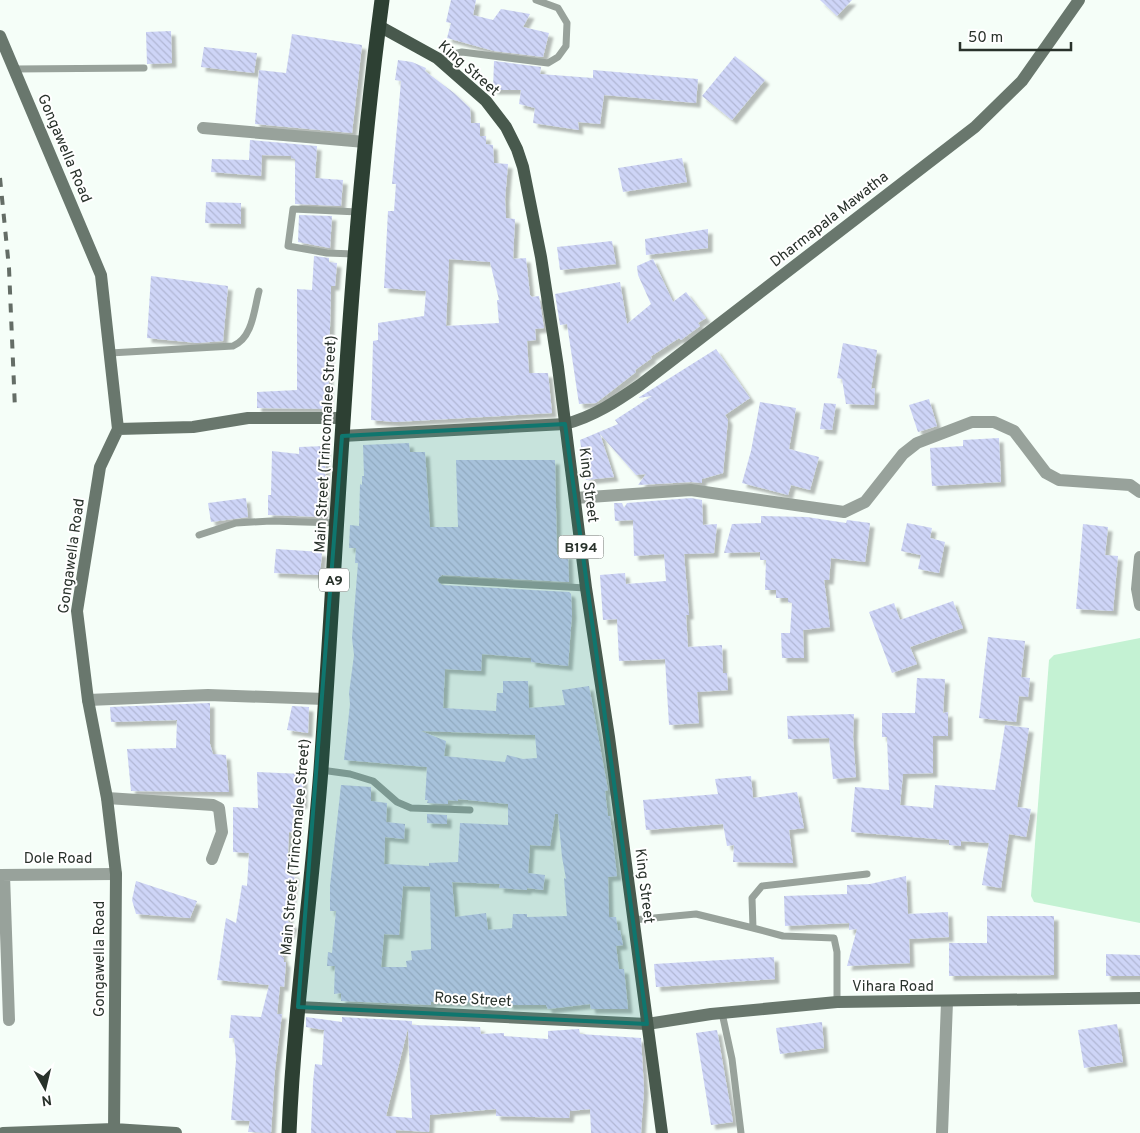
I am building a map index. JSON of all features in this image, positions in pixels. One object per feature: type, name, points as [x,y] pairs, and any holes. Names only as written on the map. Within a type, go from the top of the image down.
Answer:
[{"type":"highway","name":"A9","points":[[378,26],[382,0]]},
{"type":"highway","name":"Main Street (Trincomalee Street)","points":[[288,1133],[321,770],[354,254],[378,26]]},
{"type":"main road","name":"King Street","points":[[378,26],[436,58],[486,101],[506,127],[517,149],[530,197],[541,257],[565,424],[662,1133]]},
{"type":"street","name":"Dharmapala Mawatha","points":[[342,436],[565,424],[590,416],[640,385],[975,127],[1022,81],[1079,0]]},
{"type":"street","name":"Gongawella Road","points":[[0,36],[101,275],[118,428],[100,467],[77,611],[88,700],[107,798],[116,874],[114,1131]]},
{"type":"street","points":[[202,128],[365,142]]},
{"type":"street","points":[[118,428],[193,427],[248,418],[343,418]]},
{"type":"street","points":[[575,498],[691,490],[844,512],[865,502],[902,454],[917,443],[972,422],[994,422],[1014,431],[1046,473],[1059,480],[1130,485],[1140,492]]},
{"type":"street","points":[[1140,557],[1137,589],[1140,605]]},
{"type":"street","points":[[88,700],[208,695],[325,699]]},
{"type":"street","points":[[107,798],[213,805],[219,808],[222,832],[212,859]]},
{"type":"street","name":"Dole Road","points":[[2,875],[116,874]]},
{"type":"street","points":[[2,875],[9,1020]]},
{"type":"street","name":"Vihara Road","points":[[647,1024],[722,1013],[837,1002],[1140,998]]},
{"type":"street","points":[[942,1133],[947,1002]]},
{"type":"street","name":"Rose Street","points":[[298,1007],[647,1024]]},
{"type":"street","points":[[3,1133],[114,1131],[176,1133]]},
{"type":"lane","points":[[436,58],[462,52],[548,63],[558,57],[566,46],[567,22],[558,8],[536,0]]},
{"type":"lane","points":[[14,69],[144,68]]},
{"type":"lane","points":[[354,254],[327,253],[288,246],[293,209],[358,212]]},
{"type":"lane","points":[[110,353],[233,346],[240,343],[247,336],[259,290]]},
{"type":"lane","points":[[199,535],[236,523],[271,521],[336,523]]},
{"type":"lane","points":[[442,580],[586,588]]},
{"type":"lane","points":[[321,770],[350,774],[373,781],[397,802],[411,808],[470,810]]},
{"type":"lane","points":[[753,928],[752,898],[762,886],[867,874]]},
{"type":"lane","points":[[632,920],[696,914],[783,936],[834,938],[837,952],[837,1002]]},
{"type":"lane","points":[[722,1013],[732,1059],[741,1133]]},
{"type":"highlighted area","points":[[565,424],[647,1024],[298,1007],[342,436]]},
{"type":"green space","points":[[1140,638],[1140,923],[1034,902],[1031,896],[1049,660],[1054,655]]},
{"type":"building","points":[[451,0],[476,0],[473,15],[493,20],[501,9],[530,14],[523,27],[549,33],[543,57],[494,51],[447,38],[451,23],[446,22]]},
{"type":"building","points":[[820,0],[852,0],[837,16]]},
{"type":"building","points":[[171,31],[172,63],[147,64],[146,32]]},
{"type":"building","points":[[292,34],[362,45],[352,133],[255,124],[259,70],[286,73]]},
{"type":"building","points":[[204,47],[257,53],[254,73],[201,67]]},
{"type":"building","points":[[735,56],[765,80],[732,120],[702,96]]},
{"type":"building","points":[[398,60],[412,62],[426,68],[425,71],[470,108],[471,123],[480,123],[480,136],[486,136],[486,144],[493,145],[494,163],[508,164],[505,199],[506,218],[515,219],[513,259],[526,258],[530,295],[532,297],[539,296],[544,328],[535,329],[536,340],[527,341],[529,373],[548,373],[552,413],[395,422],[371,420],[373,341],[378,340],[378,323],[424,316],[426,291],[384,288],[388,211],[394,211],[396,184],[392,184],[401,81],[395,80]],"holes":[[[449,259],[490,262],[499,300],[497,300],[499,323],[446,326]]]},
{"type":"building","points":[[494,61],[541,67],[540,74],[593,78],[593,70],[698,79],[696,103],[604,95],[600,124],[578,122],[579,130],[533,123],[535,108],[519,104],[521,90],[493,90]]},
{"type":"building","points":[[250,140],[317,146],[315,178],[343,180],[341,206],[295,204],[295,159],[291,158],[291,156],[262,155],[261,176],[211,172],[212,159],[249,160]]},
{"type":"building","points":[[682,158],[687,182],[623,192],[618,168]]},
{"type":"building","points":[[206,202],[241,203],[241,224],[205,223]]},
{"type":"building","points":[[299,215],[332,216],[330,248],[298,242]]},
{"type":"building","points":[[708,229],[708,248],[646,255],[645,239]]},
{"type":"building","points":[[612,241],[616,264],[560,270],[557,247]]},
{"type":"building","points":[[314,256],[329,258],[329,262],[337,263],[335,286],[331,286],[328,409],[257,408],[257,392],[297,390],[297,289],[312,290]]},
{"type":"building","points":[[653,259],[673,302],[686,292],[706,318],[698,323],[700,326],[681,340],[679,338],[650,357],[652,358],[635,370],[636,372],[596,403],[579,404],[567,324],[560,325],[555,294],[620,282],[627,324],[651,304],[638,275],[637,266]]},
{"type":"building","points":[[151,276],[228,286],[223,341],[197,343],[147,338]]},
{"type":"building","points":[[843,343],[877,350],[871,389],[875,388],[874,405],[846,404],[842,379],[837,378]]},
{"type":"building","points":[[716,349],[750,398],[725,415],[728,420],[723,473],[702,479],[702,483],[638,485],[646,474],[636,475],[600,434],[614,477],[586,480],[580,440],[618,424],[615,420],[652,396],[638,398]]},
{"type":"building","points":[[929,399],[937,426],[918,432],[909,405]]},
{"type":"building","points":[[760,402],[796,408],[789,449],[819,457],[810,490],[791,485],[788,495],[742,483],[751,451]]},
{"type":"building","points":[[824,403],[836,404],[832,430],[820,429]]},
{"type":"building","points":[[999,438],[1001,482],[932,486],[930,448],[963,446],[963,440]]},
{"type":"building","points":[[409,443],[410,452],[425,452],[430,527],[458,527],[456,460],[555,460],[557,555],[568,554],[569,582],[442,575],[437,580],[442,585],[569,592],[571,594],[572,614],[568,666],[531,662],[531,658],[482,654],[481,671],[445,669],[443,708],[496,711],[497,693],[503,693],[503,681],[528,681],[529,708],[565,705],[562,690],[589,686],[608,790],[605,791],[617,876],[608,877],[609,917],[616,917],[618,931],[620,930],[623,945],[616,946],[619,969],[624,969],[628,1009],[591,1009],[590,1004],[548,1009],[546,1005],[508,1005],[508,1002],[480,1005],[478,1002],[431,1002],[431,1005],[341,1001],[341,993],[334,994],[335,966],[327,966],[328,952],[332,953],[336,911],[330,911],[330,886],[341,785],[371,787],[371,801],[387,803],[386,822],[405,824],[404,839],[385,837],[384,864],[429,866],[429,863],[458,862],[460,823],[508,825],[508,804],[458,799],[458,801],[448,800],[448,804],[427,803],[428,800],[425,800],[427,767],[344,760],[354,655],[352,638],[358,563],[355,563],[356,548],[349,548],[350,525],[359,526],[360,484],[362,485],[362,476],[364,476],[363,445]],"holes":[[[421,731],[535,735],[537,758],[523,759],[507,755],[505,762],[444,756],[446,741]],[[555,814],[558,814],[566,879],[564,878],[567,916],[527,917],[527,914],[513,914],[512,928],[488,930],[486,913],[455,917],[452,882],[500,884],[499,888],[543,890],[545,875],[528,873],[530,845],[550,846]],[[403,886],[430,887],[431,949],[411,951],[412,960],[406,961],[407,967],[381,967],[384,934],[399,935]]]},
{"type":"building","points":[[326,446],[324,517],[268,515],[268,495],[271,495],[272,451],[299,454],[299,447]]},
{"type":"building","points":[[246,498],[248,517],[211,522],[208,503]]},
{"type":"building","points":[[691,498],[702,500],[703,525],[717,524],[714,553],[684,554],[689,615],[686,615],[688,647],[722,645],[723,673],[727,673],[728,690],[697,692],[699,723],[669,725],[665,659],[619,661],[617,619],[603,620],[600,575],[625,573],[626,584],[666,581],[664,554],[634,556],[633,520],[615,521],[614,503],[622,503],[624,508],[627,503]]},
{"type":"building","points":[[761,516],[807,517],[846,523],[847,520],[870,523],[865,562],[831,558],[829,580],[824,580],[830,627],[803,630],[804,658],[782,658],[781,633],[790,633],[792,603],[788,602],[788,598],[776,598],[776,590],[765,590],[766,560],[760,560],[760,552],[724,553],[732,524],[761,523]]},
{"type":"building","points":[[907,523],[932,528],[930,538],[945,542],[939,573],[918,569],[921,555],[901,551]]},
{"type":"building","points":[[1083,524],[1108,527],[1105,555],[1118,556],[1113,611],[1076,609]]},
{"type":"building","points":[[276,549],[322,552],[320,575],[274,573]]},
{"type":"building","points":[[953,601],[963,628],[910,647],[917,664],[892,673],[869,612],[894,603],[900,620]]},
{"type":"building","points":[[988,637],[1025,641],[1021,677],[1030,678],[1028,697],[1019,696],[1016,722],[979,718]]},
{"type":"building","points":[[917,678],[945,679],[943,713],[948,712],[948,736],[933,736],[933,773],[903,774],[900,805],[933,808],[935,785],[995,790],[1005,725],[1029,728],[1017,807],[1031,809],[1026,837],[1009,834],[1001,888],[982,885],[989,843],[961,841],[961,846],[949,845],[949,840],[851,832],[855,787],[889,790],[887,737],[882,737],[882,713],[915,713]]},
{"type":"building","points":[[210,703],[210,744],[213,754],[226,755],[229,792],[131,791],[127,749],[176,748],[177,720],[111,722],[110,707]]},
{"type":"building","points":[[292,706],[309,707],[308,733],[287,730]]},
{"type":"building","points":[[854,714],[853,737],[856,777],[833,779],[829,738],[788,739],[787,716]]},
{"type":"building","points":[[257,772],[303,774],[303,804],[299,804],[297,833],[289,832],[287,872],[295,874],[288,922],[293,924],[290,934],[285,933],[282,957],[284,957],[284,962],[286,962],[284,987],[280,986],[277,1014],[282,1014],[275,1070],[271,1133],[248,1132],[250,1121],[231,1120],[236,1060],[234,1038],[229,1038],[231,1015],[261,1017],[269,985],[217,980],[226,918],[236,923],[242,885],[247,886],[249,853],[233,852],[233,807],[258,808]]},
{"type":"building","points":[[751,776],[753,798],[797,792],[804,828],[789,830],[793,863],[733,862],[734,845],[727,846],[723,824],[646,830],[643,800],[718,794],[715,779]]},
{"type":"building","points":[[427,814],[447,815],[447,824],[427,823]]},
{"type":"building","points":[[906,876],[908,914],[948,912],[949,937],[909,939],[910,963],[847,966],[857,929],[849,930],[849,923],[785,926],[784,896],[847,894],[847,885],[870,884]]},
{"type":"building","points":[[136,881],[197,901],[190,918],[136,914],[132,900]]},
{"type":"building","points":[[987,916],[1054,916],[1054,975],[949,976],[949,943],[987,943]]},
{"type":"building","points":[[1106,954],[1140,955],[1140,976],[1106,976]]},
{"type":"building","points":[[774,957],[775,979],[656,987],[654,964]]},
{"type":"building","points":[[306,1017],[342,1022],[342,1017],[412,1021],[412,1025],[480,1027],[481,1034],[504,1033],[504,1036],[548,1039],[548,1031],[579,1029],[580,1034],[641,1038],[644,1089],[641,1133],[591,1133],[590,1109],[570,1111],[569,1118],[496,1116],[496,1109],[430,1115],[429,1132],[396,1130],[396,1133],[311,1133],[315,1064],[322,1065],[324,1030],[306,1027]],"holes":[[[408,1028],[412,1118],[386,1116]]]},
{"type":"building","points":[[822,1022],[824,1048],[780,1054],[776,1028]]},
{"type":"building","points":[[1117,1024],[1123,1062],[1084,1068],[1078,1030]]},
{"type":"building","points":[[717,1030],[733,1122],[711,1125],[696,1033]]},
{"type":"railway","points":[[0,178],[9,268],[15,409]]}]
